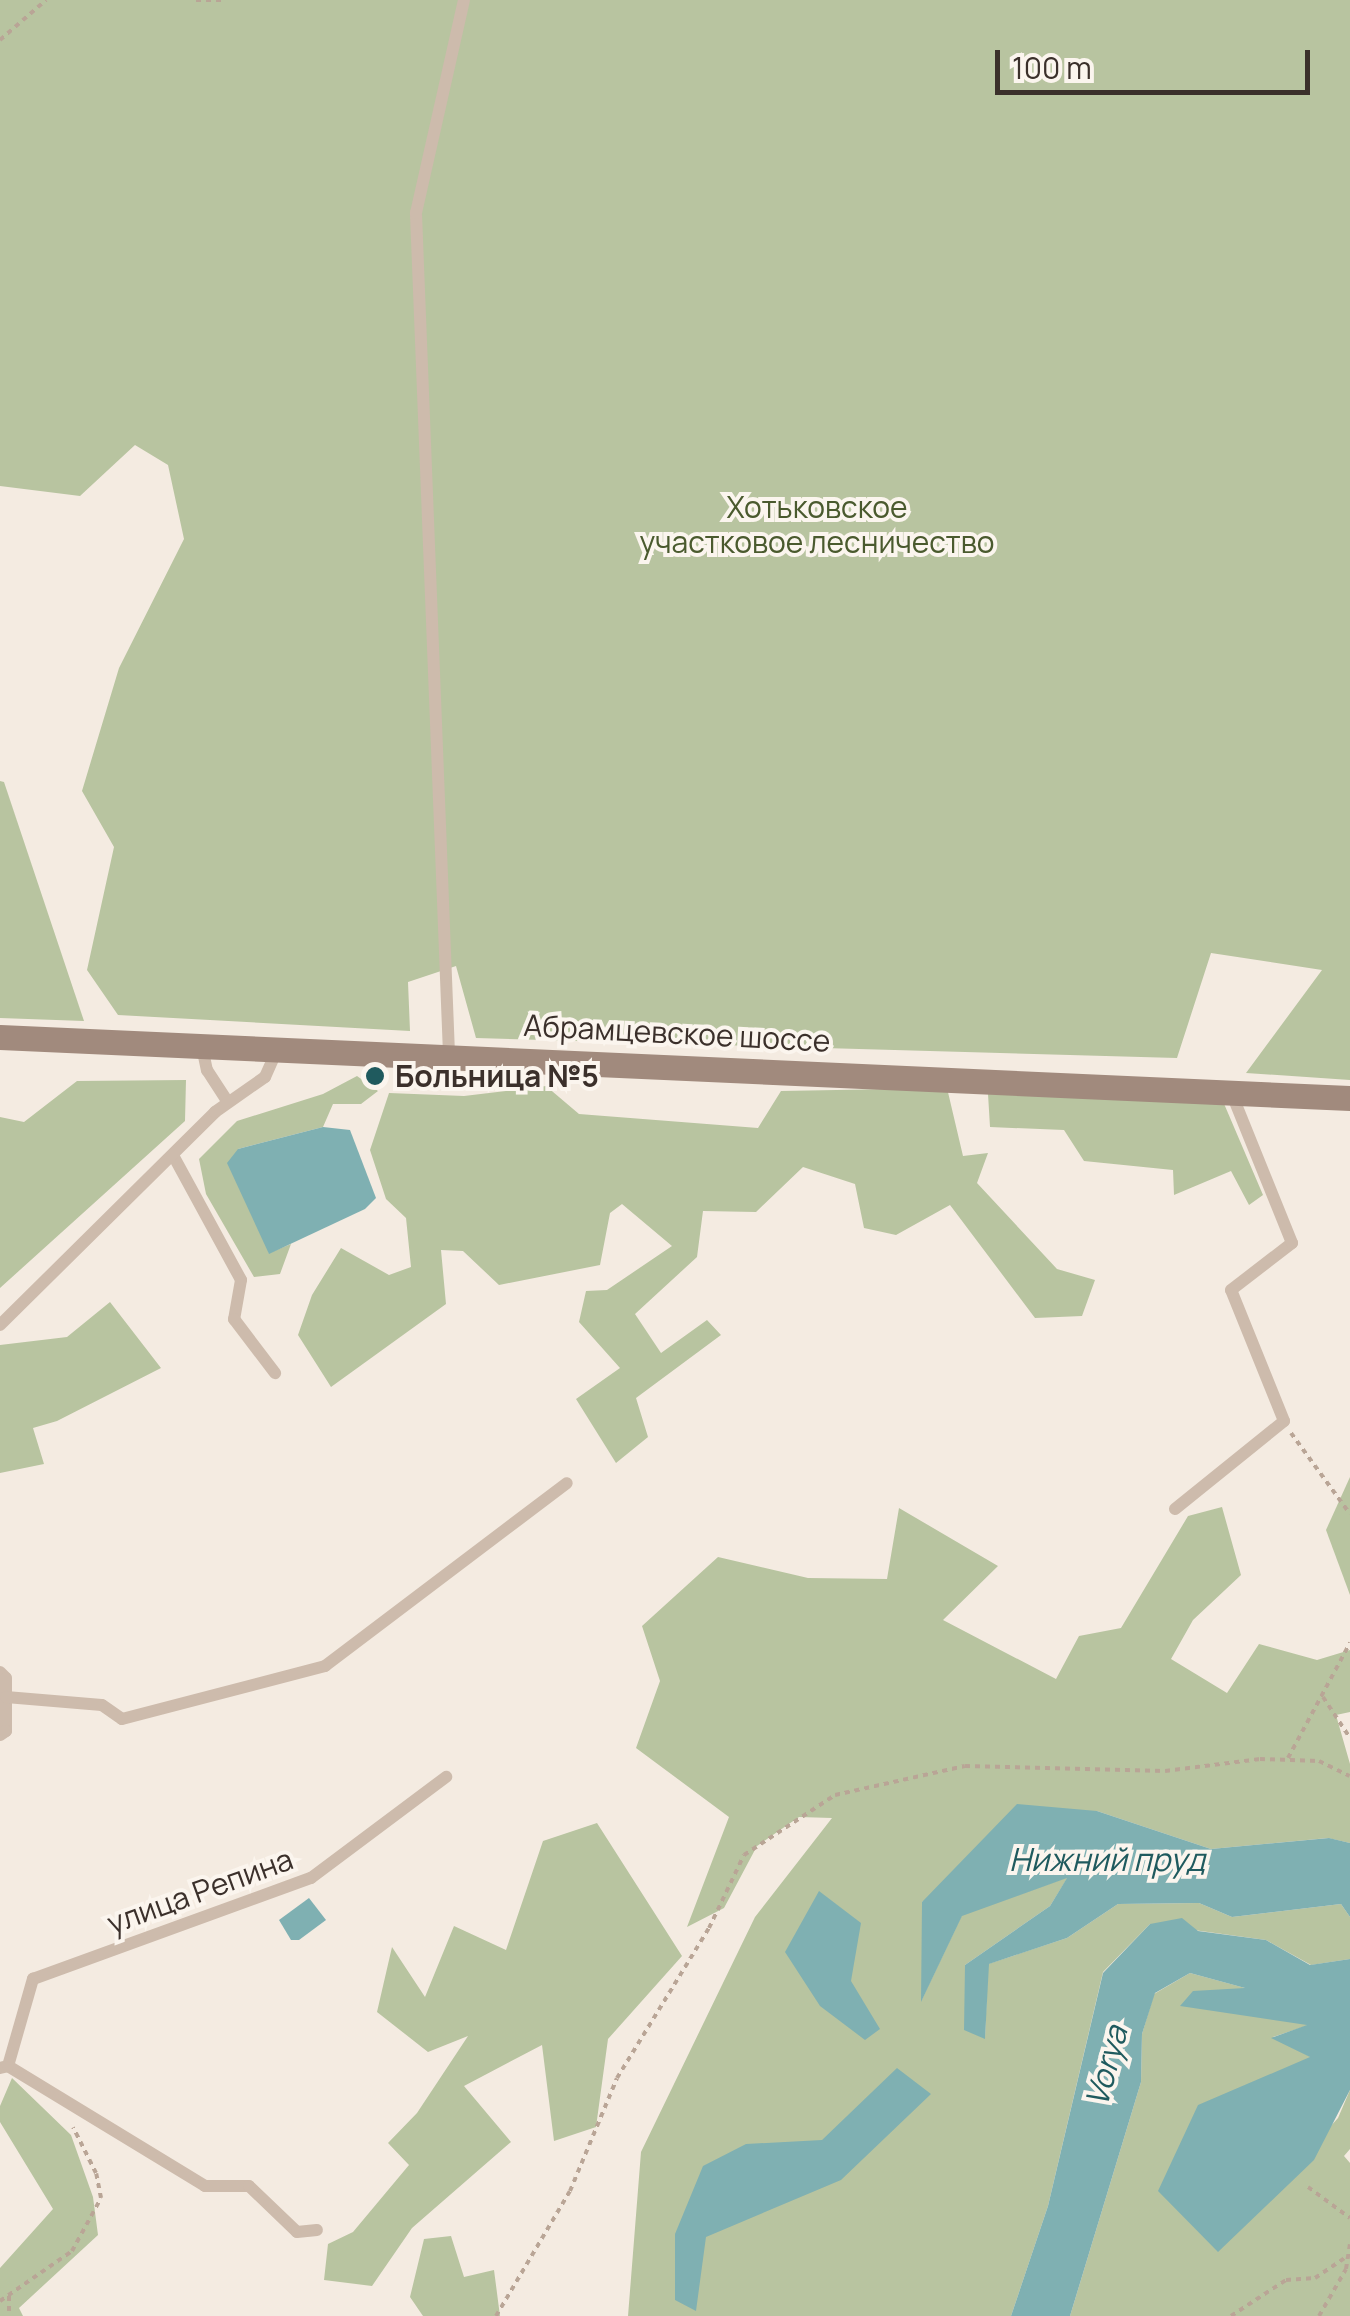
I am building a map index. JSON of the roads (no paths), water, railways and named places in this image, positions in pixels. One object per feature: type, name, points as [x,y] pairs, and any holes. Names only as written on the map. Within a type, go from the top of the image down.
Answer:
[{"type":"street","name":"Абрамцевское шоссе","points":[[0,1037],[449,1054],[1350,1098]]},
{"type":"lane","points":[[449,1054],[416,213],[464,0]]},
{"type":"lane","points":[[202,1046],[206,1070],[228,1102]]},
{"type":"lane","points":[[0,1325],[228,1102],[265,1078],[277,1050]]},
{"type":"lane","points":[[1175,1509],[1284,1421],[1231,1290],[1292,1243],[1231,1092]]},
{"type":"lane","points":[[174,1157],[241,1280],[234,1319],[275,1373]]},
{"type":"lane","points":[[6,1696],[102,1705],[122,1719],[325,1666],[567,1483]]},
{"type":"lane","points":[[0,1672],[6,1678],[6,1731],[0,1735]]},
{"type":"lane","name":"улица Репина","points":[[317,2230],[297,2232],[249,2186],[206,2186],[4,2067],[33,1979],[311,1878],[446,1777]]},
{"type":"water","points":[[323,1127],[350,1130],[376,1198],[365,1209],[269,1254],[227,1163],[238,1149]]},
{"type":"water","name":"Нижний пруд","points":[[1017,1804],[1097,1811],[1211,1849],[1329,1838],[1350,1843],[1350,1917],[1341,1904],[1232,1917],[1199,1903],[1118,1904],[1067,1938],[989,1964],[985,2039],[964,2030],[965,1965],[1050,1906],[1067,1878],[962,1916],[921,2002],[922,1902]]},
{"type":"water","points":[[819,1891],[861,1923],[851,1981],[880,2029],[865,2040],[820,2006],[785,1952]]},
{"type":"water","points":[[309,1898],[326,1920],[299,1940],[291,1940],[279,1920]]},
{"type":"water","name":"Нижний пруд","points":[[1182,1918],[1198,1931],[1266,1940],[1310,1965],[1350,1959],[1350,2090],[1314,2160],[1218,2252],[1158,2191],[1198,2105],[1310,2057],[1271,2038],[1307,2025],[1180,2006],[1193,1991],[1245,1988],[1190,1973],[1155,1993],[1142,2034],[1141,2082],[1070,2316],[1011,2316],[1048,2206],[1103,1973],[1150,1924]]},
{"type":"water","points":[[897,2068],[931,2094],[841,2180],[706,2237],[696,2311],[675,2300],[675,2234],[703,2166],[746,2144],[822,2140]]},
{"type":"place","name":"Больница №5","points":[[375,1076]]},
{"type":"park label","name":"Хотьковское участковое лесничество","points":[[817,524]]},
{"type":"water label","name":"Vorya","points":[[1106,2066]]}]
